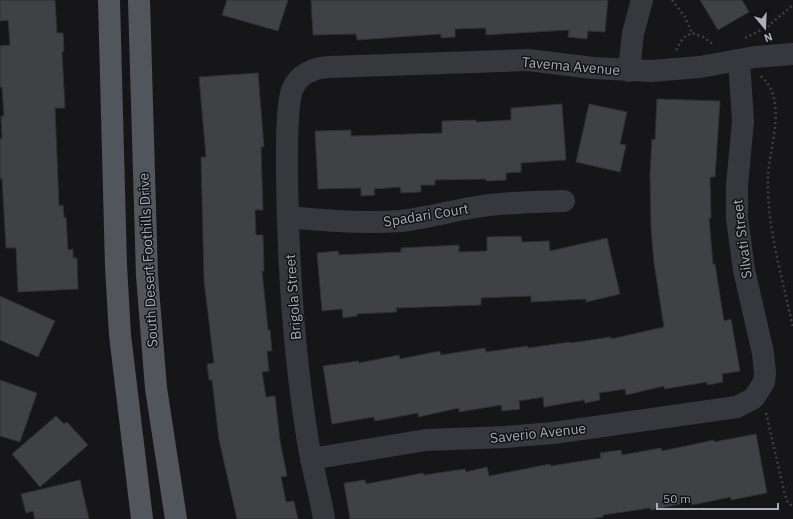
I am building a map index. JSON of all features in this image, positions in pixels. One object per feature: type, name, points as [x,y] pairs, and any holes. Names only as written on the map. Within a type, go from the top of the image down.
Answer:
[{"type":"main road","points":[[109,0],[116,266],[120,335],[142,519]]},
{"type":"main road","name":"South Desert Foothills Drive","points":[[139,0],[147,276],[156,388],[176,519]]},
{"type":"street","points":[[629,71],[633,33],[642,0]]},
{"type":"street","name":"Tavema Avenue","points":[[302,76],[315,69],[328,66],[528,60],[629,71],[681,69],[740,50],[771,55],[793,54]]},
{"type":"street","name":"Silvati Street","points":[[740,50],[743,115],[737,185],[737,218],[744,270],[765,363],[762,400]]},
{"type":"street","name":"Brigola Street","points":[[302,76],[293,89],[291,98],[288,149],[288,217],[294,330],[311,459],[324,519]]},
{"type":"street","name":"Spadari Court","points":[[288,217],[337,221],[381,222],[419,219],[502,204],[564,201]]},
{"type":"street","name":"Saverio Avenue","points":[[311,459],[426,440],[540,435],[737,407],[754,398],[762,400]]},
{"type":"path","points":[[672,0],[685,17],[692,33]]},
{"type":"path","points":[[740,50],[793,4]]},
{"type":"path","points":[[673,52],[677,49],[683,38],[692,33],[698,34],[714,45],[720,47]]},
{"type":"path","points":[[761,76],[771,86],[776,106],[768,189],[775,252],[793,329]]},
{"type":"path","points":[[762,400],[785,495],[787,501],[793,507]]},
{"type":"building","points":[[0,0],[55,0],[57,33],[63,33],[64,51],[62,52],[65,108],[55,108],[59,206],[63,205],[64,218],[66,217],[68,250],[73,249],[73,258],[77,258],[78,289],[18,292],[16,248],[6,248],[2,178],[0,179],[0,139],[2,138],[1,116],[4,116],[2,87],[0,87],[0,46],[10,45],[8,20],[0,21]]},
{"type":"building","points":[[227,0],[288,0],[278,31],[222,15]]},
{"type":"building","points":[[311,0],[608,0],[605,32],[588,31],[587,39],[568,37],[569,30],[486,35],[486,28],[455,29],[455,37],[441,38],[441,34],[357,40],[356,34],[313,35]]},
{"type":"building","points":[[700,0],[742,0],[749,12],[718,30]]},
{"type":"building","points":[[258,73],[264,147],[261,147],[263,210],[255,210],[256,235],[263,235],[264,271],[262,271],[268,330],[270,330],[272,351],[267,351],[269,371],[262,372],[266,397],[275,396],[280,441],[287,476],[281,477],[286,502],[294,501],[298,519],[237,519],[219,440],[212,380],[209,380],[207,364],[214,363],[204,281],[201,157],[206,157],[199,77]]},
{"type":"building","points":[[657,99],[720,101],[715,177],[710,177],[711,218],[709,218],[713,264],[715,264],[724,321],[731,319],[740,371],[722,374],[723,382],[707,385],[707,382],[664,389],[664,386],[626,395],[625,389],[599,393],[600,400],[585,403],[584,400],[544,407],[543,397],[519,401],[520,409],[502,411],[501,405],[459,412],[459,408],[418,417],[418,413],[375,421],[374,417],[332,424],[323,366],[358,361],[359,363],[399,355],[400,359],[440,351],[441,355],[485,348],[486,352],[611,337],[611,339],[664,327],[654,263],[651,228],[650,175],[652,139],[655,140]]},
{"type":"building","points":[[562,104],[566,160],[521,163],[521,172],[506,173],[506,180],[435,180],[435,185],[421,185],[421,192],[401,193],[400,187],[374,189],[375,195],[361,196],[361,188],[318,189],[315,131],[351,130],[351,136],[442,133],[442,121],[476,120],[476,122],[511,120],[511,108]]},
{"type":"building","points":[[589,104],[627,112],[620,144],[626,145],[620,172],[576,162]]},
{"type":"building","points":[[521,236],[522,242],[549,241],[550,251],[607,238],[620,294],[586,302],[586,299],[531,302],[531,296],[481,298],[481,305],[396,308],[397,312],[357,314],[357,316],[343,318],[342,309],[322,311],[317,253],[338,251],[339,255],[401,252],[401,248],[459,245],[459,252],[487,251],[487,237]]},
{"type":"building","points":[[0,296],[55,321],[38,357],[0,340]]},
{"type":"building","points":[[0,380],[37,393],[20,442],[0,436]]},
{"type":"building","points":[[56,416],[64,424],[67,422],[88,445],[40,487],[12,454]]},
{"type":"building","points":[[756,434],[767,493],[731,500],[731,497],[692,505],[691,502],[651,510],[650,508],[603,515],[603,517],[592,519],[350,519],[344,483],[365,480],[366,484],[423,473],[424,475],[465,469],[466,472],[487,467],[489,476],[550,464],[551,466],[601,458],[600,453],[621,450],[622,455],[661,448],[662,451],[714,440],[714,442]]},
{"type":"building","points":[[80,480],[89,519],[35,519],[33,511],[26,513],[21,494]]}]
